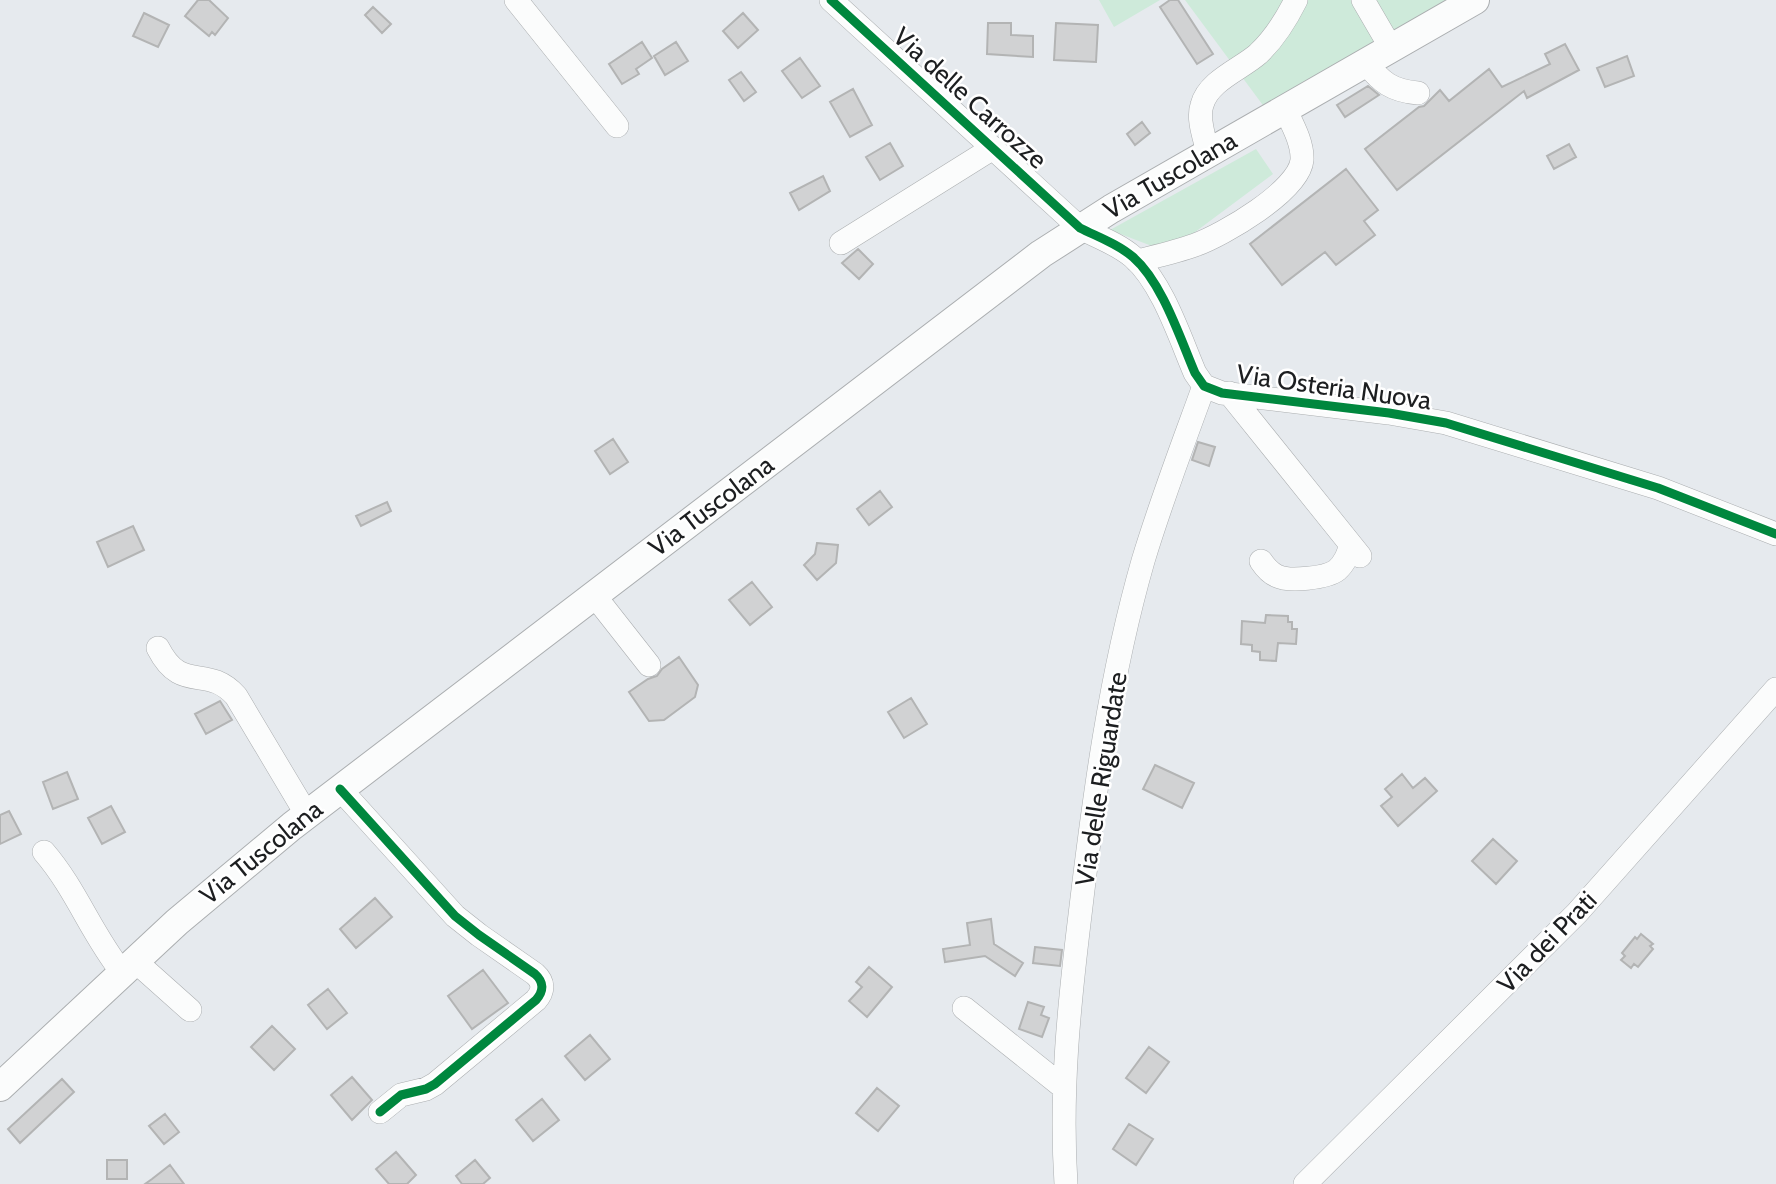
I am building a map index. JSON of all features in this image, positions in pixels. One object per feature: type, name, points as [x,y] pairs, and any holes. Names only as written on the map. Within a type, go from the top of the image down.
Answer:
[{"type":"main road","name":"Via Tuscolana","points":[[0,1087],[218,887],[307,815],[973,304],[1080,228],[1475,0]]},
{"type":"street","points":[[516,0],[617,126]]},
{"type":"street","name":"Via delle Carrozze","points":[[831,0],[1080,228]]},
{"type":"street","points":[[1208,153],[1200,111],[1204,99],[1212,88],[1262,49],[1284,22],[1296,0]]},
{"type":"street","points":[[1363,0],[1391,48]]},
{"type":"street","points":[[1366,63],[1390,88],[1418,93]]},
{"type":"street","points":[[1137,261],[1184,249],[1217,236],[1267,203],[1294,181],[1300,170],[1302,153],[1285,109]]},
{"type":"street","points":[[841,243],[993,148]]},
{"type":"street","name":"Via Osteria Nuova","points":[[1080,228],[1120,248],[1137,261],[1155,285],[1195,373],[1205,386],[1229,393],[1402,415],[1459,427],[1658,488],[1776,534]]},
{"type":"street","name":"Via delle Riguardate","points":[[1066,1184],[1063,1087],[1069,1009],[1091,827],[1123,642],[1140,571],[1156,521],[1205,386]]},
{"type":"street","points":[[1229,393],[1355,551],[1348,555],[1338,569],[1320,576],[1282,578],[1274,575],[1261,561]]},
{"type":"street","points":[[594,595],[649,665]]},
{"type":"street","points":[[158,648],[167,664],[177,673],[223,684],[236,696],[307,815]]},
{"type":"street","name":"Via dei Prati","points":[[1305,1184],[1577,913],[1776,689]]},
{"type":"street","points":[[340,789],[455,916],[535,974],[542,983],[542,990],[536,1000],[435,1084],[401,1095],[380,1112]]},
{"type":"street","points":[[44,852],[64,877],[98,939],[129,966],[190,1010]]},
{"type":"street","points":[[964,1008],[1063,1087]]},
{"type":"green space","points":[[1099,0],[1160,0],[1114,27]]},
{"type":"green space","points":[[1185,0],[1456,0],[1265,108]]},
{"type":"green space","points":[[1256,149],[1273,174],[1179,244],[1157,248],[1110,230]]},
{"type":"building","points":[[198,0],[209,0],[228,18],[215,35],[212,32],[209,36],[185,16]]},
{"type":"building","points":[[1170,0],[1178,0],[1213,54],[1197,64],[1160,7]]},
{"type":"building","points":[[373,7],[391,24],[382,33],[365,15]]},
{"type":"building","points":[[144,13],[169,25],[158,47],[133,36]]},
{"type":"building","points":[[743,13],[758,30],[738,48],[723,31]]},
{"type":"building","points":[[988,23],[1011,23],[1011,35],[1033,36],[1033,57],[987,54]]},
{"type":"building","points":[[1056,23],[1098,25],[1096,62],[1054,60]]},
{"type":"building","points":[[642,42],[652,58],[636,69],[639,74],[622,84],[609,64]]},
{"type":"building","points":[[676,42],[688,61],[665,75],[654,56]]},
{"type":"building","points":[[1565,44],[1579,70],[1527,98],[1524,91],[1397,190],[1365,149],[1419,107],[1424,106],[1440,90],[1449,101],[1489,69],[1502,87],[1550,64],[1545,54]]},
{"type":"building","points":[[1627,56],[1634,76],[1605,87],[1597,68]]},
{"type":"building","points":[[800,58],[820,86],[802,98],[782,71]]},
{"type":"building","points":[[741,72],[756,92],[744,101],[729,80]]},
{"type":"building","points":[[1368,86],[1379,95],[1345,117],[1337,105]]},
{"type":"building","points":[[853,89],[872,125],[850,137],[830,102]]},
{"type":"building","points":[[1142,122],[1150,133],[1135,145],[1127,134]]},
{"type":"building","points":[[890,143],[903,166],[880,180],[866,157]]},
{"type":"building","points":[[1569,144],[1576,157],[1554,169],[1547,156]]},
{"type":"building","points":[[1346,169],[1378,210],[1364,221],[1375,235],[1336,265],[1325,252],[1282,285],[1250,244]]},
{"type":"building","points":[[823,176],[830,191],[799,210],[790,193]]},
{"type":"building","points":[[858,249],[873,264],[859,279],[842,263]]},
{"type":"building","points":[[613,439],[628,462],[610,474],[595,451]]},
{"type":"building","points":[[1198,442],[1215,447],[1209,466],[1192,460]]},
{"type":"building","points":[[880,491],[892,507],[869,525],[857,509]]},
{"type":"building","points":[[387,502],[391,511],[361,526],[356,516]]},
{"type":"building","points":[[133,526],[144,550],[108,567],[97,542]]},
{"type":"building","points":[[817,543],[838,545],[836,563],[817,580],[804,565],[815,554]]},
{"type":"building","points":[[752,582],[772,607],[750,625],[729,600]]},
{"type":"building","points":[[1266,615],[1288,616],[1292,629],[1297,629],[1296,644],[1278,643],[1276,661],[1260,660],[1260,652],[1252,651],[1252,645],[1241,644],[1242,621],[1265,623]]},
{"type":"building","points":[[679,657],[698,685],[695,697],[664,720],[649,721],[629,692],[657,676]]},
{"type":"building","points":[[911,698],[927,724],[904,738],[888,712]]},
{"type":"building","points":[[220,701],[232,720],[206,734],[195,714]]},
{"type":"building","points":[[1155,765],[1194,783],[1182,808],[1143,789]]},
{"type":"building","points":[[67,772],[78,799],[53,809],[43,782]]},
{"type":"building","points":[[1402,774],[1413,788],[1425,778],[1437,791],[1398,826],[1381,806],[1392,797],[1385,789]]},
{"type":"building","points":[[111,806],[125,832],[102,844],[88,818]]},
{"type":"building","points":[[9,811],[21,834],[0,844],[0,815]]},
{"type":"building","points":[[1493,839],[1517,861],[1496,884],[1472,861]]},
{"type":"building","points":[[375,898],[392,917],[356,948],[340,929]]},
{"type":"building","points":[[991,919],[994,944],[1023,963],[1015,976],[985,956],[945,962],[943,949],[970,945],[967,923]]},
{"type":"building","points":[[1641,934],[1653,944],[1650,946],[1653,949],[1638,967],[1634,964],[1631,968],[1621,960],[1625,956],[1622,953],[1635,937],[1637,939]]},
{"type":"building","points":[[1035,947],[1062,950],[1060,966],[1033,963]]},
{"type":"building","points":[[869,967],[892,987],[867,1017],[849,1001],[862,987],[856,982]]},
{"type":"building","points":[[483,970],[508,1003],[472,1029],[448,996]]},
{"type":"building","points":[[328,989],[347,1013],[327,1029],[308,1005]]},
{"type":"building","points":[[1028,1002],[1044,1007],[1041,1015],[1049,1018],[1042,1037],[1019,1029]]},
{"type":"building","points":[[272,1026],[295,1049],[274,1070],[251,1047]]},
{"type":"building","points":[[590,1035],[610,1059],[585,1080],[565,1056]]},
{"type":"building","points":[[1149,1047],[1169,1062],[1146,1093],[1126,1078]]},
{"type":"building","points":[[352,1077],[372,1100],[352,1120],[331,1095]]},
{"type":"building","points":[[62,1079],[74,1092],[20,1143],[8,1129]]},
{"type":"building","points":[[877,1088],[899,1106],[878,1131],[856,1113]]},
{"type":"building","points":[[542,1099],[559,1120],[533,1141],[516,1120]]},
{"type":"building","points":[[165,1114],[179,1132],[164,1144],[149,1126]]},
{"type":"building","points":[[1129,1124],[1153,1139],[1136,1165],[1113,1149]]},
{"type":"building","points":[[396,1152],[416,1175],[407,1184],[389,1184],[376,1169]]},
{"type":"building","points":[[107,1160],[127,1160],[127,1179],[107,1179]]},
{"type":"building","points":[[475,1160],[490,1178],[483,1184],[462,1184],[456,1176]]},
{"type":"building","points":[[170,1165],[184,1184],[145,1184],[152,1179]]},
{"type":"cycle path","points":[[831,0],[1080,228],[1121,248],[1133,257],[1161,295],[1195,373],[1204,386],[1222,393],[1389,413],[1446,423],[1658,488],[1776,534]]},
{"type":"cycle path","points":[[340,789],[455,916],[535,974],[542,987],[536,1000],[435,1084],[401,1095],[380,1112]]}]
